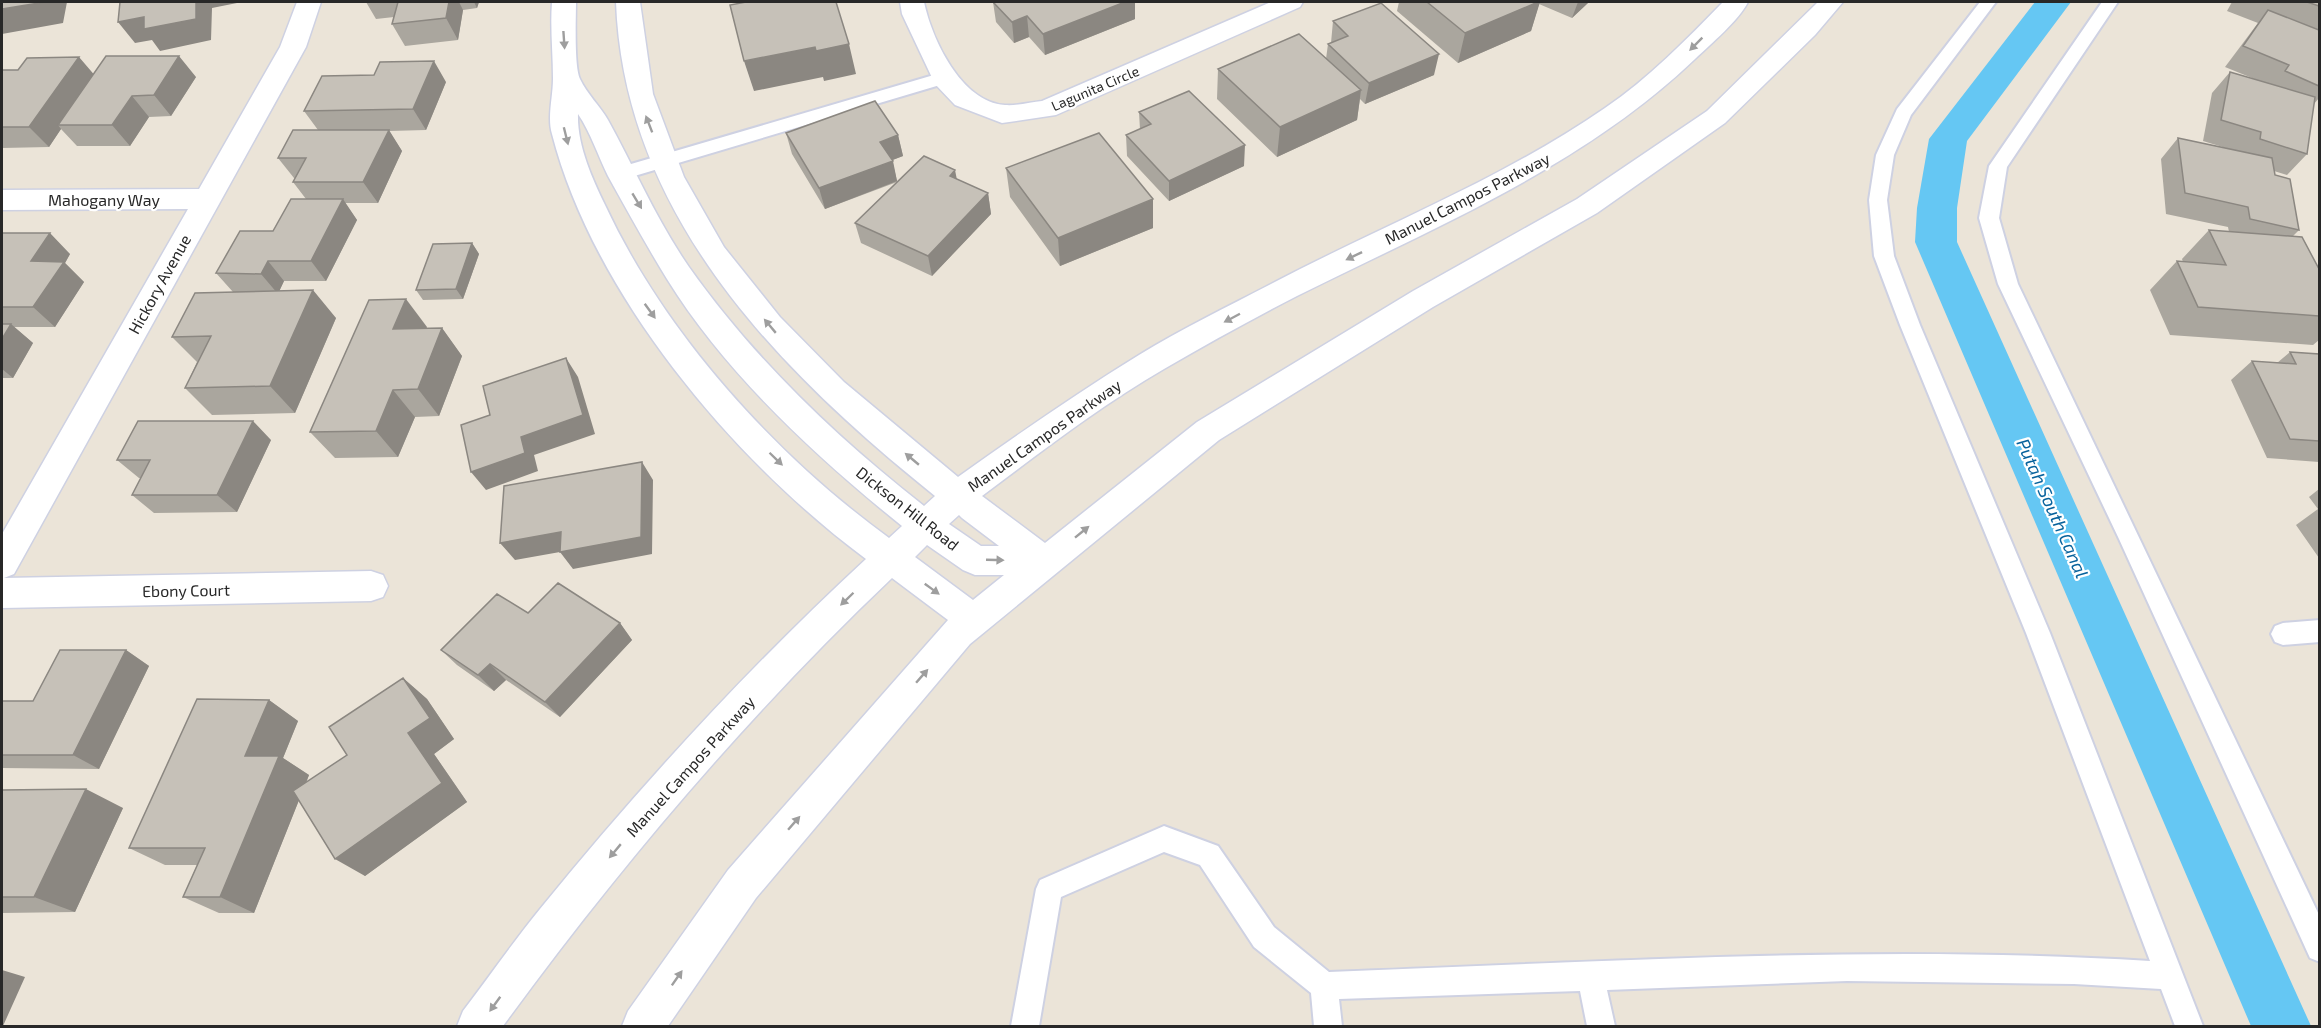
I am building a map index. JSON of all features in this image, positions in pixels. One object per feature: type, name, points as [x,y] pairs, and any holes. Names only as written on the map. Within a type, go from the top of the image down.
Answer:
[{"type":"street","name":"Hickory Avenue","points":[[2,564],[293,47],[309,2]]},
{"type":"street","name":"Dickson Hill Road","points":[[564,2],[563,24],[567,78],[564,131],[583,187],[603,231],[640,297],[693,371],[762,447],[836,517],[889,559],[974,620]]},
{"type":"street","points":[[628,2],[633,64],[646,114],[680,198],[716,258],[771,329],[832,390],[957,496],[1044,562]]},
{"type":"street","name":"Lagunita Circle","points":[[912,2],[914,14],[944,78],[964,99],[1002,114],[1047,109],[1291,2]]},
{"type":"street","name":"Manuel Campos Parkway","points":[[478,1026],[554,924],[682,772],[820,624],[957,496],[1050,428],[1151,362],[1284,290],[1435,217],[1532,166],[1576,139],[1615,114],[1659,79],[1737,2]]},
{"type":"street","points":[[643,1026],[742,884],[958,633],[1208,431],[1423,299],[1587,206],[1716,117],[1831,2]]},
{"type":"street","name":"Dickson Hill Road","points":[[567,78],[595,120],[621,174],[678,273],[733,347],[801,418],[874,484],[926,526],[975,560],[1044,562]]},
{"type":"street","name":"Mahogany Way","points":[[2,200],[206,199]]},
{"type":"street","name":"Ebony Court","points":[[2,593],[371,586]]},
{"type":"lane","points":[[1988,2],[1903,113],[1885,155],[1878,200],[1884,256],[1910,326],[2038,633],[2189,1026]]},
{"type":"lane","points":[[2110,2],[1998,166],[1989,218],[2008,284],[2130,539],[2319,948]]},
{"type":"lane","points":[[621,174],[944,78]]},
{"type":"lane","points":[[2283,634],[2319,631]]},
{"type":"lane","points":[[1025,1026],[1049,889],[1164,839],[1209,855],[1264,937],[1324,986],[1847,967],[2074,970],[2171,976]]},
{"type":"lane","points":[[1591,978],[1601,1026]]},
{"type":"lane","points":[[1324,986],[1328,1026]]},
{"type":"building","points":[[2,2],[45,2],[2,9]]},
{"type":"building","points":[[120,2],[196,2],[196,19],[144,29],[144,17],[118,22]]},
{"type":"building","points":[[398,2],[449,2],[446,18],[392,24]]},
{"type":"building","points":[[746,2],[836,2],[849,44],[816,51],[815,47],[744,61],[730,5]]},
{"type":"building","points":[[993,2],[1125,2],[1043,34],[1027,16],[1012,22]]},
{"type":"building","points":[[1427,2],[1538,2],[1465,33]]},
{"type":"building","points":[[2307,2],[2319,2],[2319,6]]},
{"type":"building","points":[[1381,3],[1439,54],[1369,83],[1328,44],[1348,36],[1333,21]]},
{"type":"building","points":[[2268,10],[2319,30],[2319,86],[2285,71],[2289,65],[2243,46]]},
{"type":"building","points":[[1299,34],[1361,90],[1280,127],[1218,69]]},
{"type":"building","points":[[106,56],[179,56],[154,95],[132,96],[112,125],[58,125]]},
{"type":"building","points":[[79,57],[29,127],[2,127],[2,70],[18,70],[27,58]]},
{"type":"building","points":[[434,61],[413,109],[304,111],[322,76],[374,75],[380,62]]},
{"type":"building","points":[[2230,72],[2315,97],[2307,154],[2260,139],[2261,132],[2221,120]]},
{"type":"building","points":[[1189,91],[1245,145],[1169,181],[1126,135],[1151,124],[1139,112]]},
{"type":"building","points":[[875,101],[898,135],[880,142],[893,161],[819,188],[786,133]]},
{"type":"building","points":[[293,130],[389,130],[363,182],[293,182],[306,158],[278,158]]},
{"type":"building","points":[[1099,133],[1153,199],[1058,238],[1006,168]]},
{"type":"building","points":[[2178,138],[2272,158],[2275,175],[2290,179],[2299,230],[2250,219],[2248,207],[2185,193]]},
{"type":"building","points":[[924,156],[955,170],[950,176],[988,193],[928,256],[855,223]]},
{"type":"building","points":[[291,199],[343,199],[311,261],[268,261],[261,274],[216,273],[240,231],[273,231]]},
{"type":"building","points":[[2209,230],[2302,237],[2319,269],[2319,316],[2198,307],[2177,261],[2226,265]]},
{"type":"building","points":[[2,233],[50,233],[31,261],[64,262],[33,307],[2,307]]},
{"type":"building","points":[[472,243],[456,289],[416,290],[433,244]]},
{"type":"building","points":[[313,290],[270,386],[185,388],[211,336],[172,337],[195,293]]},
{"type":"building","points":[[406,299],[393,329],[442,328],[418,389],[393,390],[376,431],[310,432],[369,300]]},
{"type":"building","points":[[2,324],[11,324],[2,339]]},
{"type":"building","points":[[2290,352],[2319,354],[2319,441],[2290,439],[2252,361],[2296,364]]},
{"type":"building","points":[[566,358],[583,415],[521,437],[525,453],[471,472],[461,425],[490,415],[483,386]]},
{"type":"building","points":[[138,421],[253,421],[217,495],[132,495],[150,460],[117,460]]},
{"type":"building","points":[[642,462],[641,537],[560,552],[561,532],[500,543],[504,486]]},
{"type":"building","points":[[558,583],[620,623],[545,702],[490,664],[478,675],[441,650],[497,594],[528,613]]},
{"type":"building","points":[[60,650],[126,650],[73,755],[2,755],[2,701],[33,701]]},
{"type":"building","points":[[403,678],[430,718],[408,733],[442,783],[335,859],[293,791],[347,755],[329,727]]},
{"type":"building","points":[[197,699],[269,700],[245,756],[279,756],[220,897],[183,897],[205,848],[129,848]]},
{"type":"building","points":[[86,789],[34,897],[2,897],[2,790]]},
{"type":"waterway","name":"Putah South Canal","points":[[2053,2],[1948,139],[1937,208],[1936,242],[2281,1026]]}]
